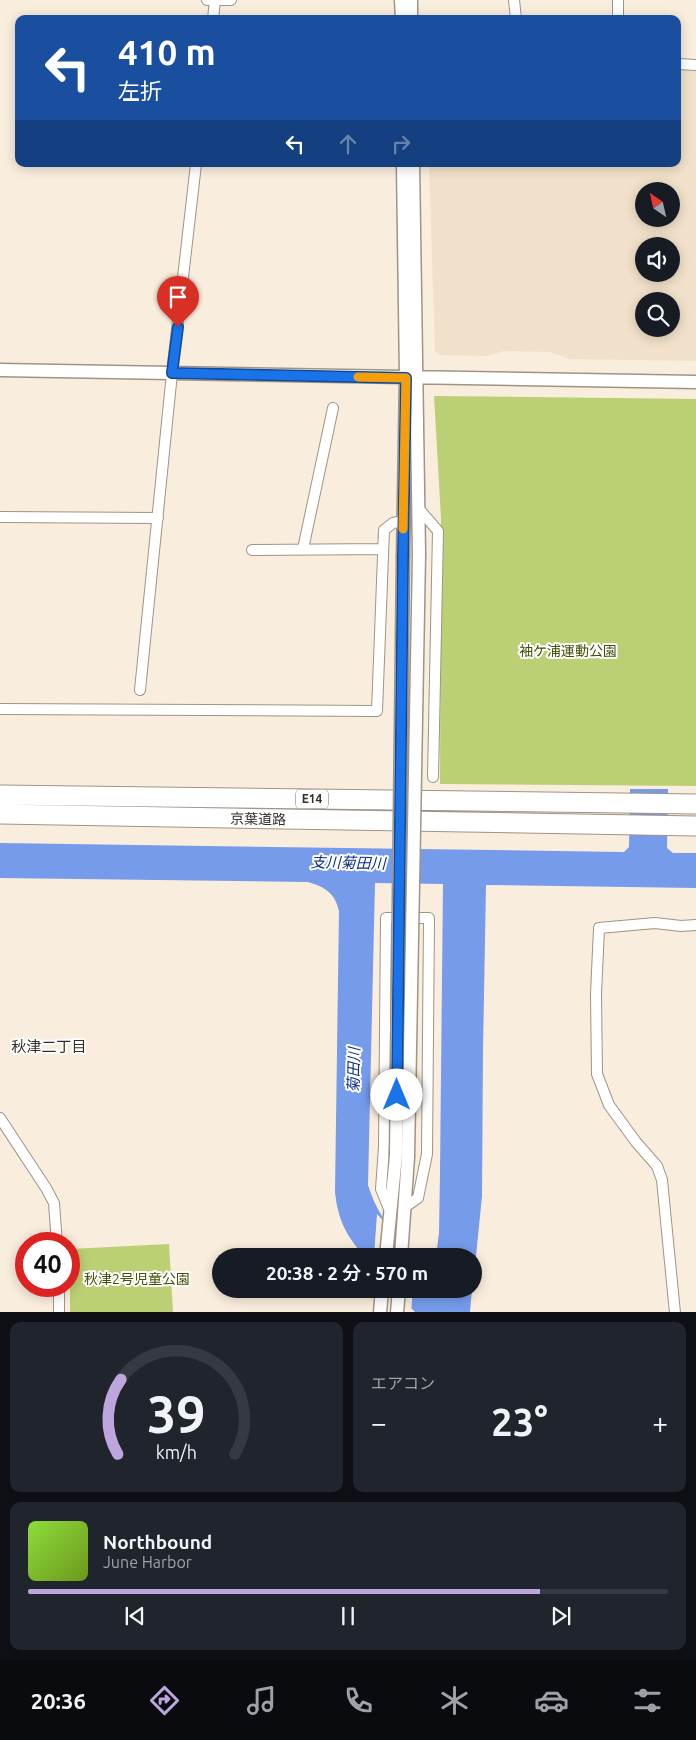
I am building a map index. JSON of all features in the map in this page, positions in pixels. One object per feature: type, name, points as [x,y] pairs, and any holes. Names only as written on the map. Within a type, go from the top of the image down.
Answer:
[{"type":"highway","name":"京葉道路","points":[[0,795],[696,804]]},
{"type":"highway","name":"京葉道路","points":[[0,814],[696,826]]},
{"type":"street","points":[[207,0],[231,0]]},
{"type":"street","points":[[213,15],[215,0]]},
{"type":"street","points":[[402,0],[402,15]]},
{"type":"street","points":[[411,0],[411,15]]},
{"type":"street","points":[[514,0],[516,15]]},
{"type":"street","points":[[618,0],[618,15]]},
{"type":"street","points":[[681,64],[696,65]]},
{"type":"street","points":[[140,690],[172,373],[196,167]]},
{"type":"street","points":[[387,1248],[390,1212],[402,1156],[419,554],[419,509],[403,167]]},
{"type":"street","points":[[402,1248],[405,1208],[402,1156],[403,521],[412,378],[414,167]]},
{"type":"street","points":[[0,370],[696,382]]},
{"type":"street","points":[[303,549],[333,408]]},
{"type":"street","points":[[419,509],[438,531],[432,777]]},
{"type":"street","points":[[0,517],[158,518]]},
{"type":"street","points":[[0,708],[377,711],[384,530],[393,523],[403,521]]},
{"type":"street","points":[[252,550],[383,550]]},
{"type":"street","points":[[390,1212],[381,1189],[384,1147],[386,918],[429,918],[427,1154],[418,1198],[405,1208]]},
{"type":"street","points":[[675,1312],[662,1180],[657,1166],[636,1142],[609,1105],[596,1074],[596,994],[599,928],[656,923],[681,926],[696,925]]},
{"type":"street","points":[[0,1118],[54,1203],[56,1232]]},
{"type":"street","points":[[59,1297],[59,1312]]},
{"type":"street","points":[[380,1312],[381,1298]]},
{"type":"street","points":[[397,1312],[398,1298]]},
{"type":"shaded area","points":[[681,66],[696,66],[696,361],[569,359],[550,352],[504,351],[487,356],[440,355],[435,351],[429,167],[681,167]]},
{"type":"green space","name":"袖ケ浦運動公園","points":[[434,396],[696,399],[696,786],[440,784],[441,518]]},
{"type":"green space","name":"秋津2号児童公園","points":[[169,1244],[173,1312],[70,1312],[70,1297],[80,1297],[80,1248]]},
{"type":"water","points":[[630,789],[668,789],[667,848],[673,853],[696,853],[696,888],[486,885],[482,1196],[477,1248],[437,1248],[439,1233],[443,884],[375,883],[368,1185],[381,1215],[407,1248],[358,1248],[344,1227],[338,1211],[335,1192],[339,911],[332,895],[319,886],[308,882],[0,878],[0,843],[624,852],[629,847]]},
{"type":"water","points":[[401,1298],[471,1298],[470,1312],[415,1312]]},
{"type":"pier","points":[[377,1214],[409,1248],[375,1248]]},
{"type":"pier","points":[[397,1298],[412,1298],[411,1312]]},
{"type":"slow traffic","points":[[358,377],[406,378],[403,529]]},
{"type":"district","name":"秋津二丁目","points":[[49,1047]]},
{"type":"route","points":[[178,327],[172,373],[406,378],[397,1095]]},
{"type":"water label","name":"支川菊田川","points":[[348,863]]},
{"type":"water label","name":"菊田川","points":[[354,1070]]}]
